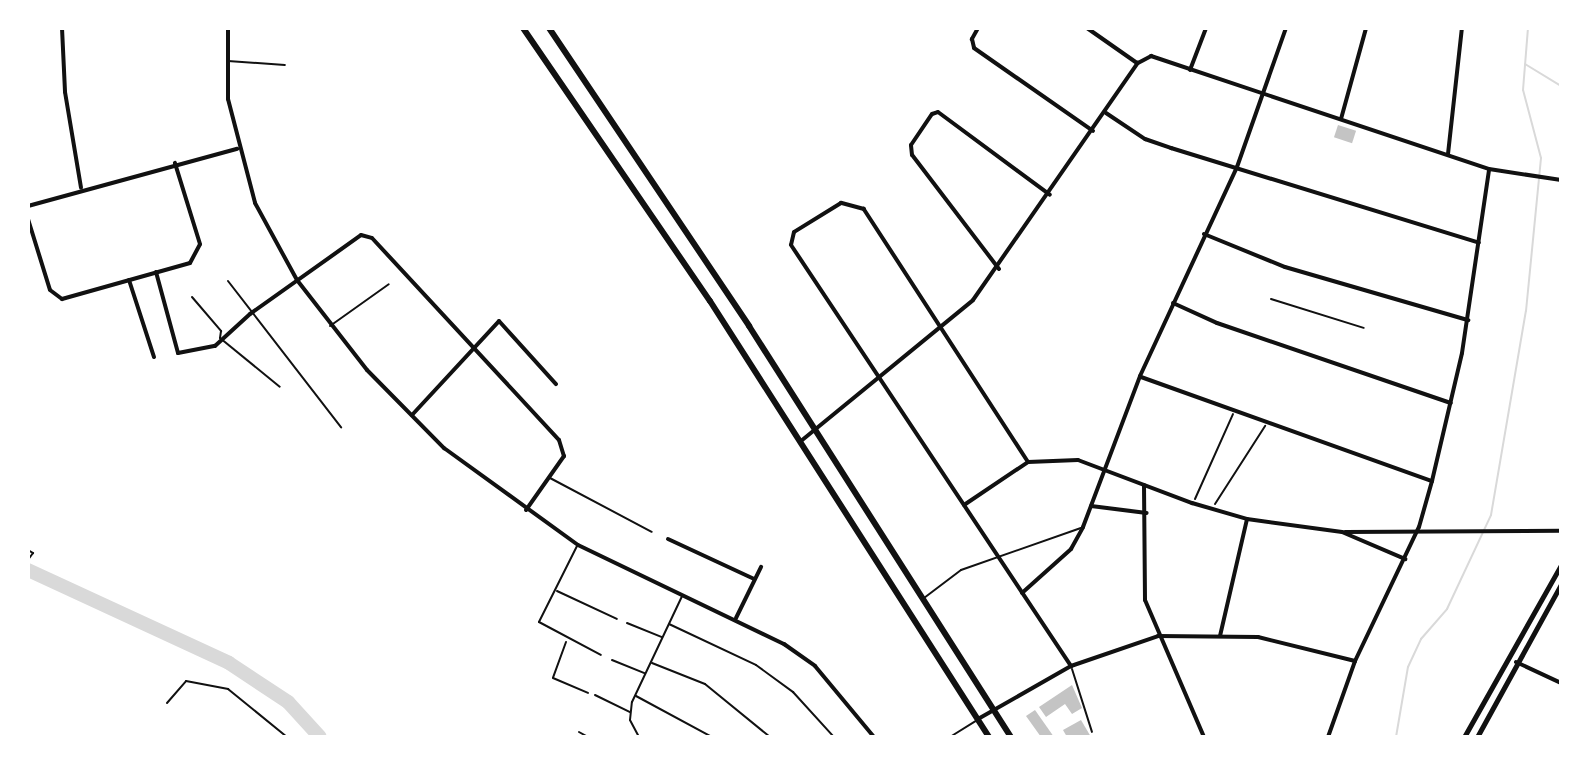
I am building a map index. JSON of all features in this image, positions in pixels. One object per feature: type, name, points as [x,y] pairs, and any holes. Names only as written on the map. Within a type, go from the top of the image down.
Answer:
[{"type":"main road","points":[[523,28],[710,301],[989,737]]},
{"type":"main road","points":[[549,28],[749,326],[812,430],[1011,737]]},
{"type":"street","points":[[62,28],[65,92],[81,189]]},
{"type":"street","points":[[228,28],[227,61],[237,149],[255,203],[297,280],[330,326],[444,448],[526,510],[578,545],[736,618],[815,666],[874,737]]},
{"type":"street","points":[[978,28],[972,39],[974,48],[1093,131]]},
{"type":"street","points":[[1087,28],[1138,63]]},
{"type":"street","points":[[1190,70],[1206,28]]},
{"type":"street","points":[[1022,593],[1071,549],[1083,527],[1140,376],[1203,234],[1237,167],[1265,95],[1286,28]]},
{"type":"street","points":[[1341,119],[1366,28]]},
{"type":"street","points":[[1448,154],[1462,28]]},
{"type":"street","points":[[799,442],[942,328],[999,269],[1138,63],[1151,56],[1489,169],[1561,180]]},
{"type":"street","points":[[999,269],[912,155],[911,145],[932,114],[938,112],[1050,195]]},
{"type":"street","points":[[1106,113],[1145,139],[1479,243]]},
{"type":"street","points":[[28,206],[175,163],[237,149]]},
{"type":"street","points":[[28,219],[55,296],[62,299],[190,263],[199,254],[175,163]]},
{"type":"street","points":[[1328,737],[1355,661],[1419,527],[1451,403],[1468,320],[1489,169]]},
{"type":"street","points":[[1028,462],[858,204],[841,203],[794,232],[791,245],[1071,666]]},
{"type":"street","points":[[1203,234],[1285,267],[1468,320]]},
{"type":"street","points":[[156,272],[178,353],[215,346],[220,338],[250,314],[361,235],[372,238],[559,440],[564,456],[526,510]]},
{"type":"street","points":[[129,280],[154,357]]},
{"type":"street","points":[[1173,303],[1451,403]]},
{"type":"street","points":[[412,415],[473,345],[499,321],[556,384]]},
{"type":"street","points":[[1140,376],[1266,425],[1432,481]]},
{"type":"street","points":[[964,505],[1028,462],[1078,460],[1192,503],[1247,519],[1342,532],[1419,527],[1561,531]]},
{"type":"street","points":[[1144,485],[1147,513],[1143,579],[1158,636],[1204,737]]},
{"type":"street","points":[[1091,506],[1147,513]]},
{"type":"street","points":[[1220,636],[1247,519]]},
{"type":"street","points":[[1342,532],[1405,559]]},
{"type":"street","points":[[668,539],[754,579]]},
{"type":"street","points":[[1464,737],[1561,565]]},
{"type":"street","points":[[736,618],[761,567]]},
{"type":"street","points":[[1477,737],[1561,584]]},
{"type":"street","points":[[978,719],[1071,666],[1158,636],[1258,637],[1355,661]]},
{"type":"street","points":[[1516,662],[1561,683]]},
{"type":"lane","points":[[227,61],[285,65]]},
{"type":"lane","points":[[228,281],[250,314],[341,427]]},
{"type":"lane","points":[[330,326],[389,284]]},
{"type":"lane","points":[[192,297],[221,331],[220,338],[280,387]]},
{"type":"lane","points":[[1271,299],[1364,328]]},
{"type":"lane","points":[[549,477],[652,532]]},
{"type":"lane","points":[[923,599],[961,570],[1001,559],[1083,527]]},
{"type":"lane","points":[[578,545],[539,622],[567,641],[601,655]]},
{"type":"lane","points":[[28,550],[33,553],[28,560]]},
{"type":"lane","points":[[555,590],[617,619]]},
{"type":"lane","points":[[639,737],[631,713],[635,695],[683,595]]},
{"type":"lane","points":[[627,623],[662,638]]},
{"type":"lane","points":[[669,624],[729,651],[793,692],[834,737]]},
{"type":"lane","points":[[567,641],[553,678],[588,693]]},
{"type":"lane","points":[[612,660],[645,674]]},
{"type":"lane","points":[[651,662],[705,684],[762,727],[770,737]]},
{"type":"lane","points":[[1071,666],[1092,732]]},
{"type":"lane","points":[[167,703],[186,681],[228,689],[287,737]]},
{"type":"lane","points":[[595,695],[631,713]]},
{"type":"lane","points":[[635,695],[712,737]]},
{"type":"lane","points":[[950,737],[978,719]]},
{"type":"lane","points":[[579,732],[588,737]]},
{"type":"path","points":[[1192,503],[1234,413]]},
{"type":"path","points":[[1213,509],[1266,425]]},
{"type":"building","points":[[1338,125],[1356,131],[1352,143],[1334,137]]},
{"type":"building","points":[[1072,685],[1082,708],[1072,714],[1065,704],[1046,717],[1039,707]]},
{"type":"building","points":[[1035,710],[1054,737],[1041,737],[1026,716]]},
{"type":"building","points":[[1081,720],[1091,737],[1067,737],[1063,730]]},
{"type":"waterway","points":[[1396,737],[1408,667],[1421,639],[1447,609],[1491,515],[1526,311],[1541,158],[1523,90],[1528,28]]},
{"type":"waterway","points":[[1525,64],[1561,86]]},
{"type":"waterway","points":[[28,570],[229,663],[288,702],[320,737]]}]
